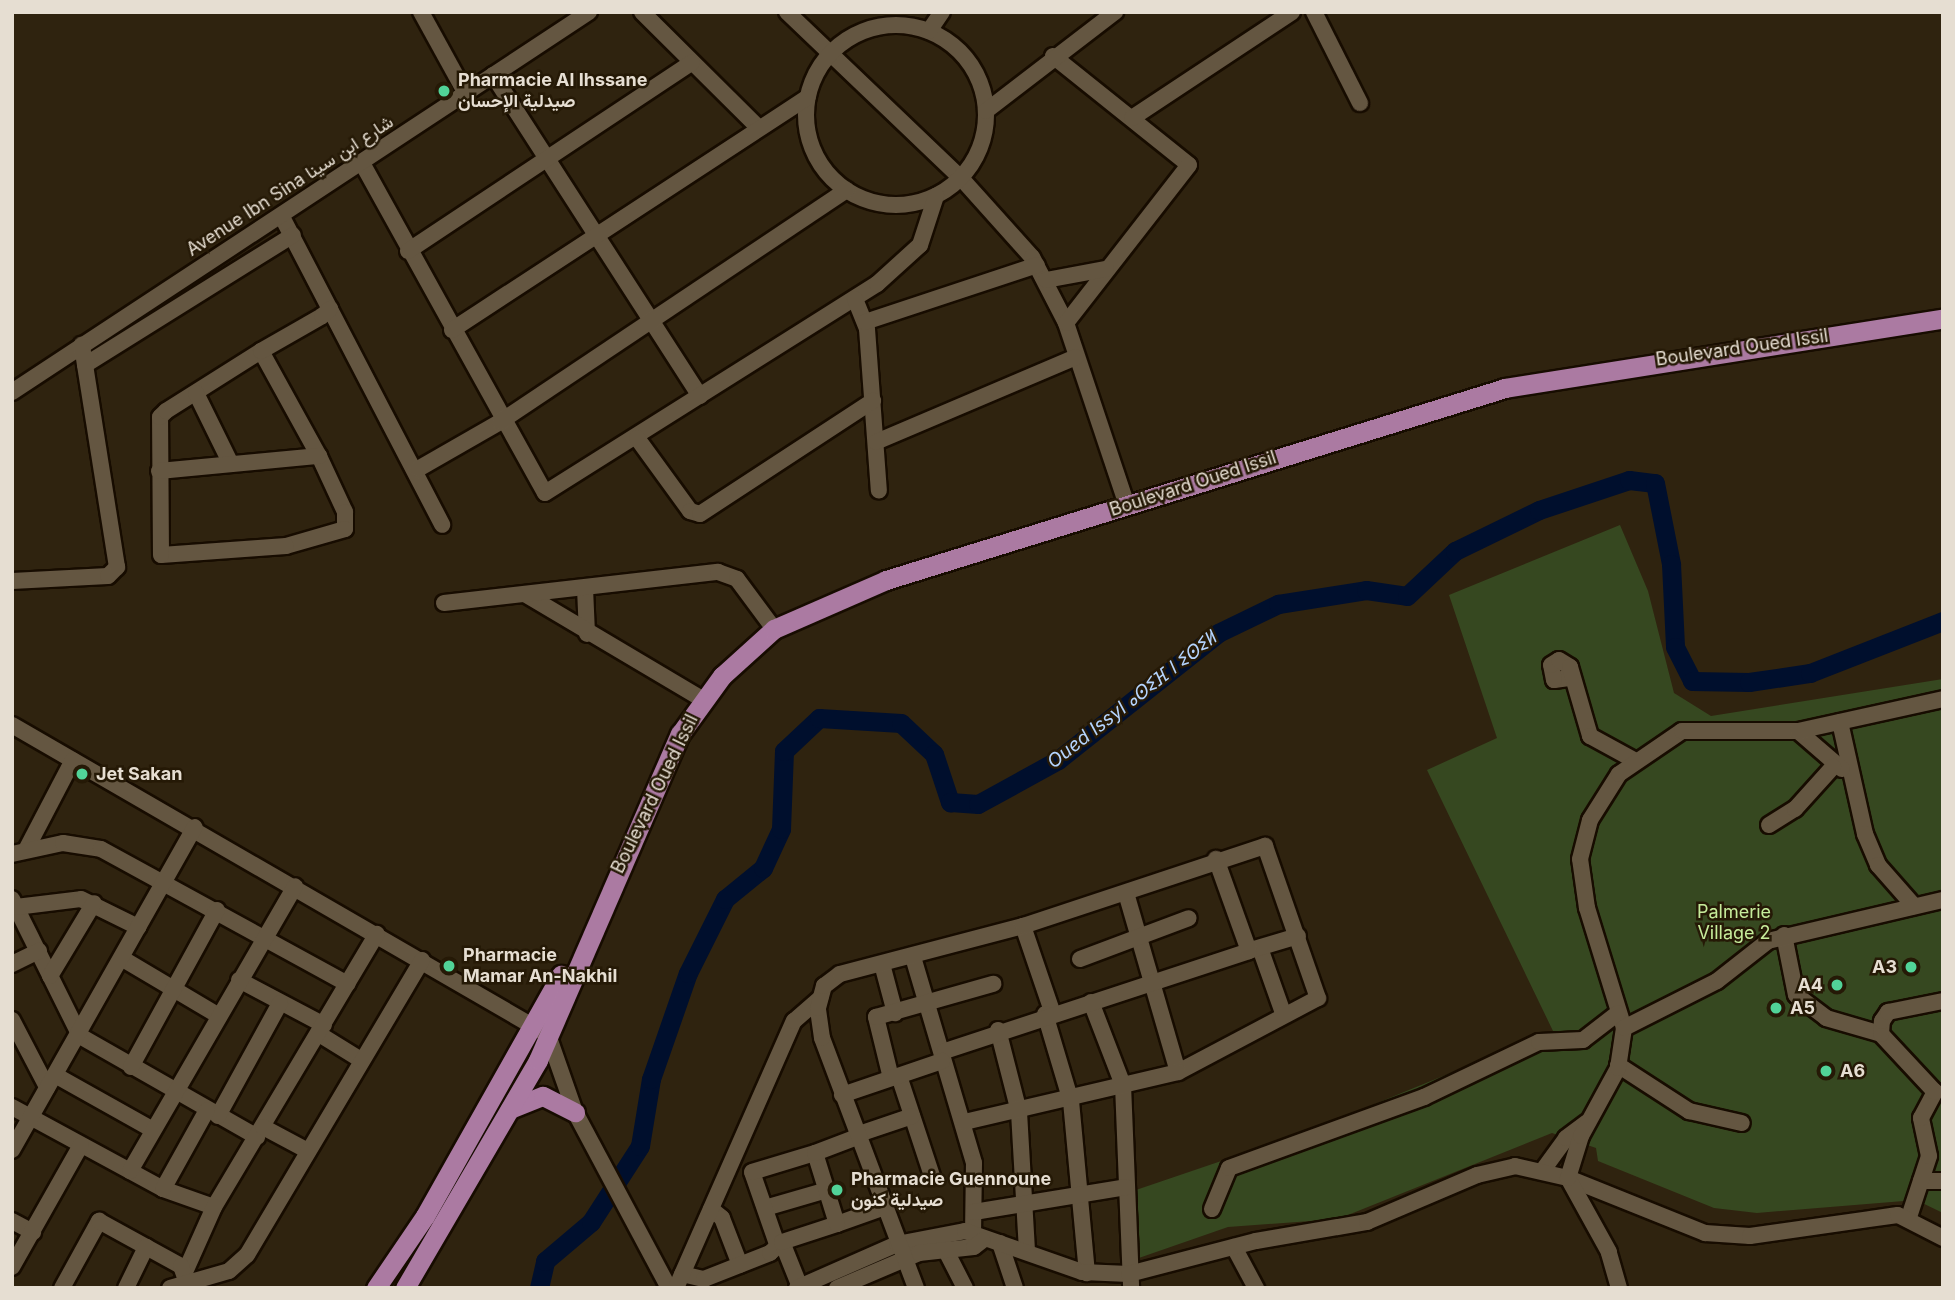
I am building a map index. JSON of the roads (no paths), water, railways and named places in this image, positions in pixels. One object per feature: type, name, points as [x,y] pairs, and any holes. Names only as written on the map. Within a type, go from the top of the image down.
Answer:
[{"type":"main road","name":"Boulevard Oued Issil","points":[[405,1288],[509,1110],[540,1030],[702,698],[774,629],[886,580],[1505,388],[1943,319]]},
{"type":"main road","name":"Boulevard Oued Issil","points":[[376,1288],[540,1030]]},
{"type":"main road","points":[[509,1110],[543,1096],[575,1112]]},
{"type":"street","points":[[421,12],[465,92]]},
{"type":"street","name":"Avenue Ibn Sina شارع ابن سينا","points":[[12,392],[589,12]]},
{"type":"street","points":[[642,12],[759,128]]},
{"type":"street","points":[[787,12],[961,178],[1037,265],[1066,323],[1127,505]]},
{"type":"street","points":[[986,111],[1053,56],[1115,12]]},
{"type":"street","points":[[1132,118],[1292,12]]},
{"type":"street","points":[[1314,12],[1360,103]]},
{"type":"street","points":[[452,330],[600,238],[808,97],[830,54],[876,27],[933,18],[970,63],[986,111],[981,146],[961,178],[936,196],[906,205],[875,203],[846,190],[813,149],[808,97]]},
{"type":"street","points":[[1053,56],[1132,118],[1189,168],[1106,269],[1066,323]]},
{"type":"street","points":[[408,251],[692,62]]},
{"type":"street","points":[[493,75],[653,319],[700,396]]},
{"type":"street","points":[[362,163],[500,422],[545,493],[637,438],[855,299],[910,258],[936,196]]},
{"type":"street","points":[[418,469],[500,422],[846,190]]},
{"type":"street","points":[[282,216],[418,469],[442,525]]},
{"type":"street","points":[[85,365],[293,235]]},
{"type":"street","points":[[865,323],[1037,265]]},
{"type":"street","points":[[1046,280],[1106,269]]},
{"type":"street","points":[[855,299],[865,323],[879,491]]},
{"type":"street","points":[[261,351],[319,456],[345,513],[338,536],[177,557],[159,552],[157,424],[196,393],[261,351],[330,309]]},
{"type":"street","points":[[12,581],[108,576],[117,567],[82,345]]},
{"type":"street","points":[[876,442],[1076,357]]},
{"type":"street","points":[[196,393],[231,464]]},
{"type":"street","points":[[637,438],[690,511],[700,514],[873,401]]},
{"type":"street","points":[[159,471],[319,456]]},
{"type":"street","points":[[444,603],[724,573],[737,579],[774,629]]},
{"type":"street","points":[[584,587],[587,634]]},
{"type":"street","points":[[525,594],[587,634],[702,698]]},
{"type":"street","points":[[1569,678],[1590,737],[1634,760]]},
{"type":"street","points":[[1619,1288],[1609,1252],[1568,1178],[1589,1121],[1618,1065],[1621,1021],[1587,908],[1580,859],[1604,793],[1634,760],[1682,731],[1798,731],[1943,699]]},
{"type":"street","points":[[1840,722],[1840,769],[1878,865],[1914,906]]},
{"type":"street","points":[[12,725],[195,827],[540,1030],[575,1112],[669,1288]]},
{"type":"street","points":[[1798,731],[1840,769]]},
{"type":"street","points":[[20,851],[73,760]]},
{"type":"street","points":[[1769,825],[1795,809],[1840,769]]},
{"type":"street","points":[[12,1150],[51,1081],[80,1037],[163,881],[195,827]]},
{"type":"street","points":[[20,851],[83,844],[163,881],[348,984]]},
{"type":"street","points":[[882,1208],[780,1244],[740,1265],[704,1279],[679,1281],[794,1021],[820,998],[832,978],[1023,926],[1126,893],[1216,859],[1265,846],[1320,996],[1283,1013],[1178,1072],[1071,1101],[964,1122]]},
{"type":"street","points":[[1216,859],[1283,1013]]},
{"type":"street","points":[[130,1171],[295,886]]},
{"type":"street","points":[[1126,893],[1178,1072]]},
{"type":"street","points":[[138,927],[94,903],[68,898],[14,903],[80,1037],[213,1113],[308,1151]]},
{"type":"street","points":[[1212,1209],[1228,1168],[1424,1097],[1539,1042],[1583,1040],[1717,981],[1784,935],[1943,900]]},
{"type":"street","points":[[50,976],[94,903]]},
{"type":"street","points":[[131,1067],[217,910]]},
{"type":"street","points":[[1080,960],[1189,918]]},
{"type":"street","points":[[1023,926],[1049,1012],[1071,1101],[1083,1195],[1084,1278]]},
{"type":"street","points":[[186,1278],[214,1207],[377,934]]},
{"type":"street","points":[[1784,935],[1796,995],[1826,1018],[1881,1034],[1935,1092],[1921,1118],[1930,1146],[1909,1217]]},
{"type":"street","points":[[842,1095],[895,1077],[998,1030],[1049,1012],[1091,1002],[1298,936]]},
{"type":"street","points":[[12,964],[38,951]]},
{"type":"street","points":[[837,1288],[864,1282],[899,1252],[974,1247],[978,1235],[974,1212],[975,1173],[964,1122],[930,1004],[913,957]]},
{"type":"street","points":[[123,959],[219,1016]]},
{"type":"street","points":[[170,1288],[186,1278],[240,1264],[422,960]]},
{"type":"street","points":[[882,964],[895,1013]]},
{"type":"street","points":[[239,980],[280,1003],[361,1060]]},
{"type":"street","points":[[932,1176],[875,1021],[993,984]]},
{"type":"street","points":[[820,998],[819,1027],[882,1208],[916,1288]]},
{"type":"street","points":[[1091,1002],[1123,1085],[1130,1281]]},
{"type":"street","points":[[1881,1034],[1888,1012],[1943,1002]]},
{"type":"street","points":[[163,1189],[280,1003]]},
{"type":"street","points":[[14,1030],[51,1081],[153,1130]]},
{"type":"street","points":[[998,1030],[1019,1112],[1027,1250]]},
{"type":"street","points":[[1618,1065],[1689,1111],[1742,1123]]},
{"type":"street","points":[[12,1107],[163,1189],[214,1207]]},
{"type":"street","points":[[729,1167],[751,1174],[912,1116]]},
{"type":"street","points":[[1542,1170],[1566,1138],[1589,1121]]},
{"type":"street","points":[[12,1267],[81,1145]]},
{"type":"street","points":[[815,1153],[837,1224]]},
{"type":"street","points":[[751,1174],[799,1287],[899,1252],[978,1235],[1027,1250],[1084,1278],[1130,1281],[1234,1247],[1367,1222],[1496,1168],[1542,1170],[1568,1178],[1675,1223],[1731,1237],[1878,1215],[1909,1217],[1943,1238]]},
{"type":"street","points":[[1921,1181],[1943,1181]]},
{"type":"street","points":[[974,1212],[1126,1187]]},
{"type":"street","points":[[765,1208],[827,1190]]},
{"type":"street","points":[[711,1209],[722,1218],[740,1265]]},
{"type":"street","points":[[12,1220],[33,1232]]},
{"type":"street","points":[[62,1288],[99,1221],[146,1247],[186,1278]]},
{"type":"street","points":[[1000,1243],[1016,1288]]},
{"type":"street","points":[[126,1288],[146,1247]]},
{"type":"street","points":[[1234,1247],[1256,1288]]},
{"type":"street","points":[[945,1248],[965,1288]]},
{"type":"waterway","name":"Oued Issyl ⴰⵙⵉⴼ ⵏ ⵉⵙⵉⵍ","points":[[539,1288],[545,1261],[591,1222],[640,1146],[651,1079],[688,973],[725,899],[763,868],[781,829],[784,751],[819,718],[901,723],[934,754],[950,802],[978,804],[1058,760],[1218,633],[1278,604],[1366,590],[1407,596],[1455,551],[1539,510],[1629,480],[1655,483],[1671,564],[1675,647],[1692,681],[1749,682],[1810,673],[1943,621]]},
{"type":"place","name":"Pharmacie Al Ihssane صيدلية الإحسان","points":[[444,91]]},
{"type":"place","name":"Jet Sakan","points":[[82,774]]},
{"type":"place","name":"Pharmacie Mamar An-Nakhil","points":[[449,966]]},
{"type":"place","name":"A3","points":[[1911,967]]},
{"type":"place","name":"A4","points":[[1837,985]]},
{"type":"place","name":"A5","points":[[1776,1008]]},
{"type":"place","name":"A6","points":[[1826,1071]]},
{"type":"place","name":"Pharmacie Guennoune صيدلية كنون","points":[[837,1190]]},
{"type":"park label","name":"Palmerie Village 2","points":[[1734,923]]}]
